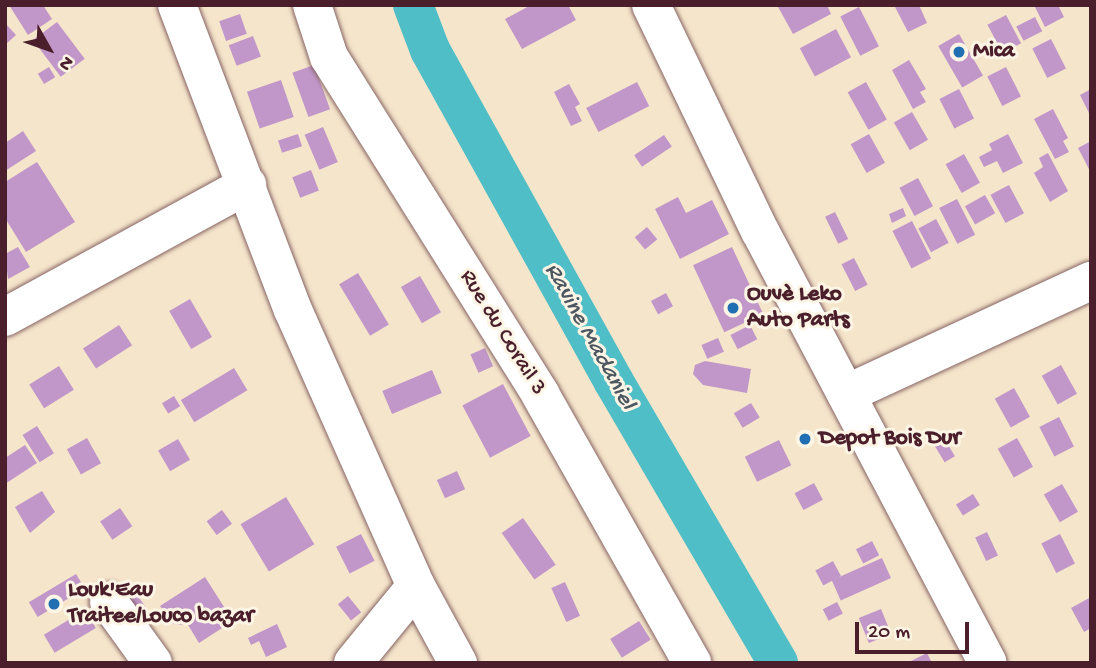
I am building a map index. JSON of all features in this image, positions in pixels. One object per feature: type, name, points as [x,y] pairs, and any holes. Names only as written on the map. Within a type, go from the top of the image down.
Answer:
[{"type":"street","points":[[177,5],[293,310],[416,586],[458,663]]},
{"type":"street","name":"Rue du Corail 3","points":[[312,5],[329,57],[540,394],[692,663]]},
{"type":"street","points":[[651,5],[846,394],[988,663]]},
{"type":"street","points":[[5,317],[247,185]]},
{"type":"street","points":[[846,394],[1091,281]]},
{"type":"street","points":[[353,663],[416,586]]},
{"type":"street","points":[[109,603],[153,663]]},
{"type":"building","points":[[9,5],[43,5],[52,19],[28,35]]},
{"type":"building","points":[[531,5],[568,5],[576,20],[522,49],[505,19]]},
{"type":"building","points":[[777,5],[827,5],[831,14],[793,34]]},
{"type":"building","points":[[894,5],[919,5],[927,23],[908,32]]},
{"type":"building","points":[[1034,5],[1058,5],[1064,17],[1045,27]]},
{"type":"building","points":[[859,7],[879,46],[860,56],[840,17]]},
{"type":"building","points":[[240,14],[247,34],[226,41],[219,21]]},
{"type":"building","points":[[1006,15],[1021,43],[1002,53],[987,25]]},
{"type":"building","points":[[1035,17],[1042,31],[1024,41],[1016,27]]},
{"type":"building","points":[[57,22],[85,59],[61,77],[33,40]]},
{"type":"building","points":[[5,23],[16,35],[5,45]]},
{"type":"building","points":[[836,29],[851,57],[815,77],[800,48]]},
{"type":"building","points":[[959,34],[983,76],[962,88],[938,46]]},
{"type":"building","points":[[253,36],[261,57],[237,66],[229,45]]},
{"type":"building","points":[[1051,39],[1066,68],[1047,78],[1032,49]]},
{"type":"building","points":[[909,60],[926,89],[920,92],[926,102],[913,109],[892,70]]},
{"type":"building","points":[[314,65],[330,109],[308,117],[292,73]]},
{"type":"building","points":[[49,67],[55,77],[44,84],[38,74]]},
{"type":"building","points":[[1006,67],[1021,96],[1002,106],[987,77]]},
{"type":"building","points":[[281,80],[294,117],[260,129],[247,92]]},
{"type":"building","points":[[637,82],[649,106],[598,132],[586,108]]},
{"type":"building","points":[[866,82],[887,120],[868,130],[848,92]]},
{"type":"building","points":[[569,84],[580,104],[575,107],[582,121],[571,126],[554,92]]},
{"type":"building","points":[[959,89],[974,118],[954,128],[939,99]]},
{"type":"building","points":[[1091,89],[1091,117],[1080,95]]},
{"type":"building","points":[[1053,109],[1068,138],[1063,141],[1069,152],[1055,159],[1034,119]]},
{"type":"building","points":[[912,112],[928,140],[910,150],[894,122]]},
{"type":"building","points":[[323,127],[338,162],[319,170],[305,135]]},
{"type":"building","points":[[23,131],[36,151],[5,171],[5,143]]},
{"type":"building","points":[[298,134],[302,146],[282,153],[278,140]]},
{"type":"building","points":[[869,134],[885,163],[867,173],[851,144]]},
{"type":"building","points":[[1008,134],[1023,163],[1003,173],[997,161],[984,167],[979,157],[992,150],[989,144]]},
{"type":"building","points":[[664,135],[672,147],[642,167],[634,155]]},
{"type":"building","points":[[1091,141],[1091,173],[1078,148]]},
{"type":"building","points":[[1048,153],[1068,191],[1050,202],[1034,173],[1043,167],[1039,158]]},
{"type":"building","points":[[964,154],[980,183],[962,193],[946,164]]},
{"type":"building","points":[[37,162],[75,222],[26,252],[5,218],[5,182]]},
{"type":"building","points":[[311,170],[319,191],[300,198],[292,177]]},
{"type":"building","points":[[918,178],[933,206],[914,216],[899,188]]},
{"type":"building","points":[[1009,185],[1024,213],[1005,223],[990,195]]},
{"type":"building","points":[[985,195],[995,213],[975,225],[965,206]]},
{"type":"building","points":[[678,197],[686,213],[712,200],[729,234],[680,259],[655,209]]},
{"type":"building","points":[[957,199],[975,235],[957,244],[939,208]]},
{"type":"building","points":[[903,208],[906,216],[892,223],[889,214]]},
{"type":"building","points":[[835,212],[848,239],[838,244],[825,217]]},
{"type":"building","points":[[936,219],[949,243],[931,252],[918,228]]},
{"type":"building","points":[[912,221],[931,258],[911,268],[892,231]]},
{"type":"building","points":[[647,227],[657,239],[645,250],[635,237]]},
{"type":"building","points":[[18,247],[30,267],[8,279],[5,254]]},
{"type":"building","points":[[732,247],[763,314],[724,332],[693,265]]},
{"type":"building","points":[[854,258],[868,285],[855,291],[842,264]]},
{"type":"building","points":[[358,273],[389,324],[370,336],[339,284]]},
{"type":"building","points":[[420,276],[441,312],[422,323],[401,287]]},
{"type":"building","points":[[666,293],[673,306],[658,314],[651,301]]},
{"type":"building","points":[[190,299],[212,337],[191,349],[169,311]]},
{"type":"building","points":[[119,325],[132,345],[96,369],[83,348]]},
{"type":"building","points":[[750,325],[757,339],[738,349],[730,335]]},
{"type":"building","points":[[718,338],[724,352],[707,359],[701,345]]},
{"type":"building","points":[[485,348],[493,366],[479,373],[470,355]]},
{"type":"building","points":[[705,361],[751,369],[747,393],[703,385],[693,374],[695,365]]},
{"type":"building","points":[[1061,365],[1077,394],[1058,405],[1042,376]]},
{"type":"building","points":[[59,366],[74,390],[44,408],[29,385]]},
{"type":"building","points":[[234,368],[247,390],[194,422],[181,400]]},
{"type":"building","points":[[432,370],[442,393],[392,414],[382,391]]},
{"type":"building","points":[[503,384],[531,436],[490,458],[462,406]]},
{"type":"building","points":[[1014,388],[1030,417],[1011,428],[995,399]]},
{"type":"building","points":[[174,396],[180,406],[168,413],[162,403]]},
{"type":"building","points":[[751,403],[760,418],[743,428],[734,413]]},
{"type":"building","points":[[1059,417],[1074,446],[1054,456],[1039,427]]},
{"type":"building","points":[[37,426],[54,453],[40,462],[23,435]]},
{"type":"building","points":[[941,433],[955,456],[945,462],[931,439]]},
{"type":"building","points":[[87,438],[101,463],[81,475],[67,449]]},
{"type":"building","points":[[1017,438],[1033,467],[1014,478],[998,449]]},
{"type":"building","points":[[178,439],[190,460],[170,471],[158,450]]},
{"type":"building","points":[[779,440],[791,465],[757,482],[745,457]]},
{"type":"building","points":[[25,445],[37,463],[5,484],[5,458]]},
{"type":"building","points":[[457,471],[465,489],[445,498],[437,480]]},
{"type":"building","points":[[814,483],[823,500],[803,510],[795,493]]},
{"type":"building","points":[[1062,484],[1078,512],[1060,522],[1044,494]]},
{"type":"building","points":[[42,491],[55,512],[30,533],[15,507]]},
{"type":"building","points":[[973,494],[980,505],[963,516],[956,505]]},
{"type":"building","points":[[286,497],[314,544],[269,571],[241,524]]},
{"type":"building","points":[[120,508],[132,526],[112,540],[100,521]]},
{"type":"building","points":[[222,510],[232,524],[217,535],[207,521]]},
{"type":"building","points":[[523,518],[556,565],[534,580],[502,533]]},
{"type":"building","points":[[987,532],[998,556],[986,561],[975,537]]},
{"type":"building","points":[[361,534],[375,561],[350,573],[336,547]]},
{"type":"building","points":[[1060,534],[1075,563],[1056,573],[1041,544]]},
{"type":"building","points":[[872,541],[879,555],[863,563],[856,549]]},
{"type":"building","points":[[882,558],[891,578],[841,600],[832,580]]},
{"type":"building","points":[[833,561],[841,576],[823,585],[815,570]]},
{"type":"building","points":[[76,574],[85,589],[38,617],[29,602]]},
{"type":"building","points":[[205,577],[233,621],[199,643],[188,625],[173,624],[160,606]]},
{"type":"building","points":[[565,582],[580,616],[566,622],[551,588]]},
{"type":"building","points":[[136,593],[148,611],[134,621],[122,603]]},
{"type":"building","points":[[348,596],[361,612],[351,621],[338,604]]},
{"type":"building","points":[[1091,597],[1091,628],[1084,632],[1071,608]]},
{"type":"building","points":[[837,602],[843,614],[829,621],[823,609]]},
{"type":"building","points":[[881,609],[891,634],[869,643],[859,618]]},
{"type":"building","points":[[85,610],[96,628],[55,653],[44,635]]},
{"type":"building","points":[[639,621],[651,640],[622,658],[610,639]]},
{"type":"building","points":[[277,624],[287,647],[266,657],[259,641],[251,645],[248,638]]},
{"type":"building","points":[[927,653],[932,663],[911,663],[911,661]]},
{"type":"waterway","name":"Ravine Madaniel","points":[[413,5],[430,50],[614,382],[778,663]]},
{"type":"place","name":"Mica","points":[[959,52]]},
{"type":"place","name":"Ouvè Leko Auto Parts","points":[[733,308]]},
{"type":"place","name":"Depot Bois Dur","points":[[805,439]]},
{"type":"place","name":"Louk'Eau Traitee/Louco bazar","points":[[54,604]]}]
